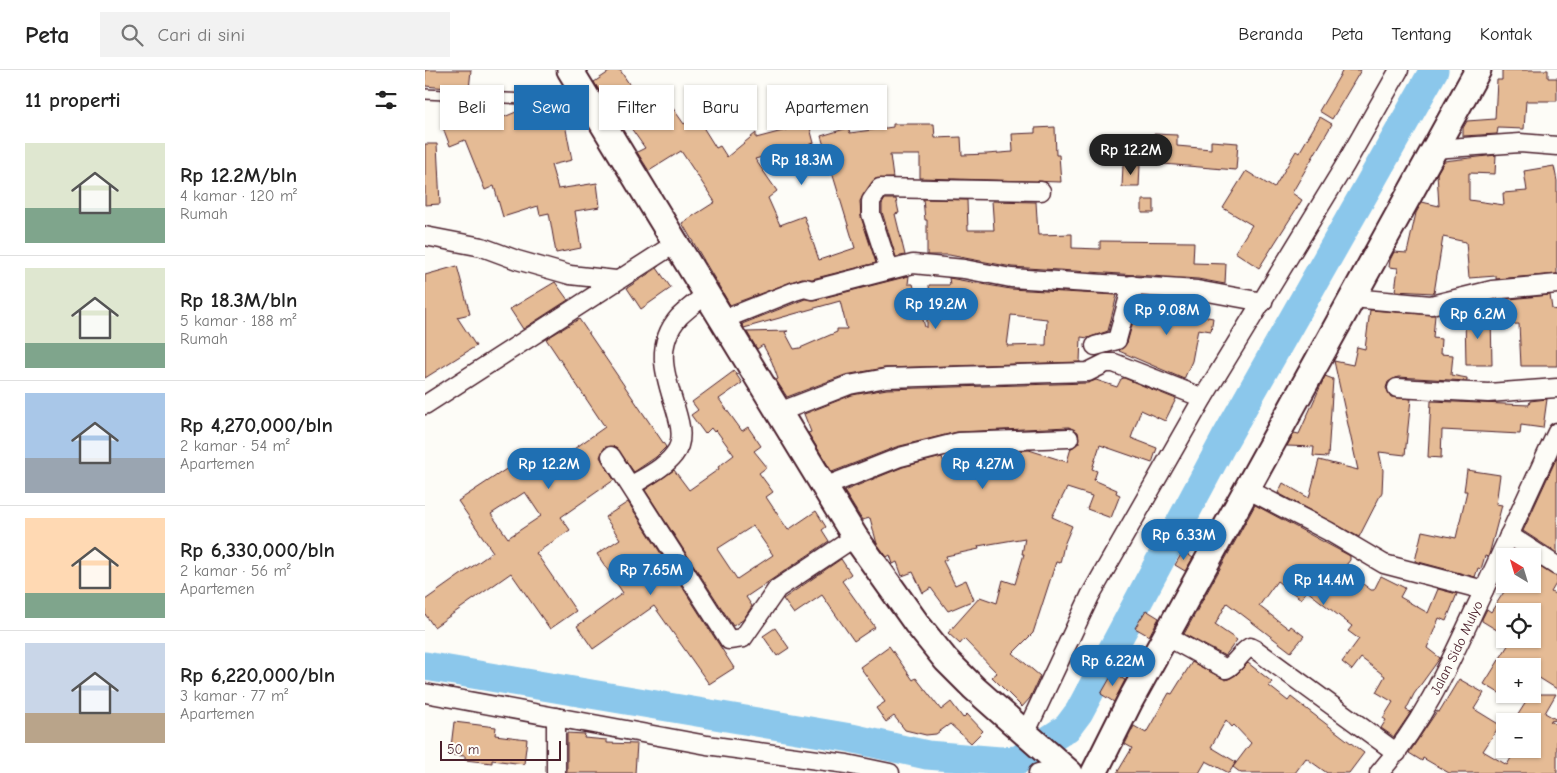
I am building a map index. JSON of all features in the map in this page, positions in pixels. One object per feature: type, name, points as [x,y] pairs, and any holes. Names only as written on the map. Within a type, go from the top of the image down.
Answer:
[{"type":"street","points":[[570,70],[855,537],[917,624],[946,660],[1035,749],[1068,771]]},
{"type":"street","points":[[1035,749],[1090,596],[1203,398],[1345,166],[1399,70]]},
{"type":"street","points":[[1094,773],[1130,701],[1478,70]]},
{"type":"street","points":[[1434,149],[1520,144],[1557,146]]},
{"type":"street","points":[[889,269],[871,214],[871,202],[880,188],[1041,191]]},
{"type":"street","points":[[425,236],[482,247],[517,260],[570,275],[616,280]]},
{"type":"street","points":[[425,405],[676,243]]},
{"type":"street","points":[[722,320],[805,288],[812,290],[913,264],[964,269],[1011,278],[1197,290],[1263,302]]},
{"type":"street","points":[[1352,298],[1431,305],[1493,290],[1557,284]]},
{"type":"street","points":[[1095,346],[1117,340],[1132,285]]},
{"type":"street","points":[[632,486],[667,463],[678,449],[680,425],[667,382],[664,356],[668,335],[679,318],[706,294]]},
{"type":"street","points":[[779,412],[849,385],[886,378],[1089,372],[1106,363],[1114,363],[1203,398]]},
{"type":"street","points":[[1397,388],[1488,392],[1557,388]]},
{"type":"street","name":"Jalan Sido Mulyo","points":[[1379,773],[1397,753],[1428,704],[1484,590],[1557,432]]},
{"type":"street","points":[[824,487],[900,457],[959,442],[1069,438]]},
{"type":"street","points":[[611,456],[729,640],[743,638],[777,589],[855,537]]},
{"type":"street","points":[[1247,489],[1328,531],[1384,564],[1484,590]]},
{"type":"street","points":[[1509,535],[1557,566]]},
{"type":"street","points":[[1166,636],[1227,669],[1231,667],[1245,650],[1250,648],[1256,650],[1397,753]]},
{"type":"street","points":[[425,693],[707,745],[847,764],[890,773]]},
{"type":"street","points":[[556,717],[556,773]]},
{"type":"lane","points":[[425,94],[590,102]]},
{"type":"building","points":[[425,70],[471,70],[470,85],[440,85],[440,87],[425,86]]},
{"type":"building","points":[[612,70],[620,70],[630,85],[599,85],[599,90],[594,82]]},
{"type":"building","points":[[1343,70],[1361,70],[1332,119],[1319,111]]},
{"type":"building","points":[[1502,70],[1548,70],[1548,78],[1557,78],[1557,101],[1526,101],[1524,129],[1498,128],[1497,134],[1463,136],[1463,128],[1467,121],[1495,119],[1497,80],[1502,80]]},
{"type":"building","points":[[674,110],[684,124],[684,130],[705,130],[716,148],[720,146],[727,157],[756,133],[756,138],[786,130],[811,130],[814,143],[755,159],[777,191],[768,198],[780,225],[804,216],[819,260],[855,248],[821,136],[841,130],[849,130],[850,133],[887,130],[887,128],[893,127],[893,124],[934,124],[935,138],[961,137],[962,155],[1013,152],[1012,134],[1035,133],[1035,128],[1055,127],[1056,155],[1059,155],[1061,182],[920,178],[920,155],[890,155],[893,178],[875,179],[860,201],[861,217],[876,263],[812,279],[802,278],[730,305],[682,223],[715,202],[681,151],[649,171],[637,152],[645,148],[632,130],[674,130]]},
{"type":"building","points":[[514,113],[514,130],[566,130],[572,160],[551,165],[558,189],[597,183],[600,207],[575,211],[581,248],[556,253],[549,213],[540,215],[538,206],[503,217],[494,186],[485,190],[465,140],[450,146],[444,130],[504,130],[504,117]]},
{"type":"building","points":[[1320,117],[1332,124],[1292,193],[1302,200],[1259,268],[1235,252],[1252,225],[1223,208],[1246,171],[1274,188],[1296,151],[1299,153]]},
{"type":"building","points":[[1153,134],[1177,135],[1177,146],[1211,149],[1211,141],[1238,143],[1236,170],[1151,163]]},
{"type":"building","points":[[425,144],[437,144],[440,204],[425,205]]},
{"type":"building","points":[[1496,155],[1495,174],[1469,173],[1469,200],[1504,205],[1503,193],[1527,191],[1524,171],[1554,166],[1557,181],[1557,274],[1496,279],[1496,276],[1469,278],[1466,242],[1443,237],[1434,293],[1395,291],[1398,268],[1389,267],[1390,260],[1394,252],[1407,253],[1416,213],[1422,202],[1439,206],[1437,173],[1444,161]]},
{"type":"building","points":[[1123,165],[1140,165],[1139,187],[1122,187]]},
{"type":"building","points":[[885,199],[896,199],[899,213],[895,214],[905,255],[896,257],[882,212],[882,204]]},
{"type":"building","points":[[923,199],[967,200],[968,230],[994,230],[992,201],[1036,202],[1038,235],[1072,234],[1072,248],[1100,249],[1100,241],[1194,242],[1193,263],[1226,264],[1225,284],[1198,279],[1012,267],[949,255],[927,255],[927,220],[925,220]]},
{"type":"building","points":[[1142,200],[1154,200],[1154,213],[1142,213]]},
{"type":"building","points":[[457,266],[470,314],[457,317],[476,346],[425,378],[425,275]]},
{"type":"building","points":[[657,268],[671,288],[641,309],[627,288]]},
{"type":"building","points":[[909,276],[908,284],[913,284],[925,327],[927,327],[927,298],[930,298],[929,285],[950,285],[949,278],[1010,289],[1117,295],[1108,331],[1088,338],[1081,337],[1080,362],[884,368],[845,375],[787,397],[776,380],[778,379],[772,362],[763,345],[757,349],[747,332],[788,331],[785,332],[794,349],[800,348],[837,332],[837,329],[847,329],[840,301],[744,328],[742,324],[805,299],[815,300]],"holes":[[[1011,315],[1047,319],[1046,345],[1007,346]]]},
{"type":"building","points":[[555,282],[568,300],[523,329],[510,309]]},
{"type":"building","points":[[1550,295],[1552,309],[1557,310],[1557,366],[1521,366],[1519,324],[1497,325],[1496,312],[1501,312],[1499,300]]},
{"type":"building","points":[[1160,298],[1192,300],[1191,314],[1213,318],[1211,331],[1198,329],[1192,361],[1184,379],[1119,351],[1127,343],[1136,311],[1157,318]]},
{"type":"building","points":[[1370,310],[1435,315],[1433,338],[1441,339],[1440,354],[1453,355],[1451,375],[1467,378],[1467,381],[1398,377],[1388,382],[1386,388],[1391,397],[1411,399],[1405,455],[1379,452],[1383,470],[1382,492],[1359,537],[1278,493],[1283,483],[1309,498],[1319,460],[1358,470],[1334,361],[1353,365],[1357,347],[1365,349]]},
{"type":"building","points":[[1465,314],[1491,314],[1492,365],[1466,365]]},
{"type":"building","points":[[579,319],[666,447],[656,457],[634,472],[616,447],[605,447],[600,457],[614,480],[561,517],[570,530],[536,553],[576,611],[550,629],[511,573],[434,627],[425,614],[425,600],[493,552],[458,501],[526,456],[537,475],[605,427],[546,339]],"holes":[[[525,492],[541,516],[508,538],[491,514]]]},
{"type":"building","points":[[734,371],[742,383],[719,399],[742,431],[748,427],[761,446],[754,451],[767,467],[759,473],[773,492],[766,497],[788,530],[816,511],[826,527],[822,530],[829,541],[746,597],[752,606],[743,620],[733,626],[645,490],[674,470],[689,490],[719,469],[718,467],[734,455],[716,430],[714,432],[711,428],[705,434],[691,415],[698,410],[692,402]],"holes":[[[753,526],[773,555],[737,579],[717,549]]]},
{"type":"building","points":[[1325,376],[1333,379],[1328,457],[1313,456],[1314,447],[1287,446],[1294,433],[1299,434]]},
{"type":"building","points":[[1124,378],[1176,399],[1165,421],[1141,410],[1131,438],[1157,448],[1152,463],[1100,445],[1092,469],[1097,471],[1094,480],[1117,490],[1116,493],[1120,495],[1111,518],[1087,509],[1092,496],[1067,488],[1052,517],[1072,526],[1064,545],[1060,563],[1056,562],[1033,633],[1013,653],[1040,676],[1030,698],[1022,707],[992,677],[997,673],[964,639],[960,644],[948,633],[980,597],[997,603],[1003,580],[1015,584],[1024,554],[1022,554],[1025,538],[978,546],[979,549],[946,556],[947,559],[943,561],[955,585],[966,580],[974,600],[948,611],[931,588],[923,593],[913,572],[902,576],[897,562],[893,564],[890,555],[887,557],[877,544],[870,518],[862,520],[844,491],[903,467],[942,457],[944,463],[967,458],[966,452],[1029,450],[1067,462],[1071,448],[1079,443],[1078,432],[1069,427],[957,432],[896,447],[832,472],[808,433],[811,432],[804,414],[852,395],[887,389],[1088,383],[1096,380],[1117,387],[1121,379]]},
{"type":"building","points":[[1547,399],[1543,428],[1521,425],[1520,434],[1442,430],[1441,458],[1428,457],[1431,401],[1529,405],[1530,401]]},
{"type":"building","points":[[1557,457],[1557,553],[1523,531]]},
{"type":"building","points":[[1467,470],[1500,475],[1496,504],[1502,505],[1488,557],[1485,556],[1481,569],[1478,568],[1475,577],[1415,561],[1422,531],[1456,538],[1467,491],[1464,491]]},
{"type":"building","points":[[628,502],[734,668],[709,684],[654,606],[593,649],[577,626],[623,593],[597,554],[620,539],[605,517]]},
{"type":"building","points":[[1255,505],[1350,556],[1350,560],[1343,569],[1371,590],[1374,590],[1381,576],[1405,588],[1400,597],[1428,613],[1438,589],[1457,594],[1446,621],[1439,618],[1427,648],[1440,658],[1414,694],[1406,710],[1411,712],[1394,737],[1381,728],[1386,720],[1383,718],[1393,702],[1376,692],[1385,676],[1361,658],[1352,670],[1342,662],[1359,639],[1348,631],[1352,626],[1307,591],[1301,599],[1277,581],[1259,606],[1289,629],[1291,626],[1304,636],[1291,652],[1227,603],[1215,625],[1237,640],[1225,656],[1184,634]]},
{"type":"building","points":[[1183,551],[1193,558],[1185,571],[1175,565]]},
{"type":"building","points":[[841,559],[851,574],[842,581],[875,627],[854,641],[822,595],[794,614],[783,599]]},
{"type":"building","points":[[1541,568],[1557,577],[1557,582],[1551,592],[1557,595],[1557,689],[1541,679],[1541,658],[1500,658],[1506,648],[1541,648],[1541,603],[1497,603],[1503,593],[1541,593]]},
{"type":"building","points":[[1496,604],[1496,630],[1482,621],[1487,609],[1491,612]]},
{"type":"building","points":[[1146,610],[1159,618],[1149,636],[1135,628]]},
{"type":"building","points":[[775,628],[789,648],[777,656],[763,636]]},
{"type":"building","points":[[889,646],[913,680],[916,678],[941,710],[951,702],[963,718],[967,714],[983,731],[971,743],[950,724],[936,734],[926,735],[905,730],[894,716],[886,722],[876,708],[885,702],[860,667]]},
{"type":"building","points":[[1192,662],[1226,680],[1236,675],[1248,663],[1272,682],[1269,686],[1288,701],[1291,697],[1364,753],[1349,773],[1327,773],[1306,758],[1295,773],[1241,773],[1233,767],[1251,743],[1234,725],[1232,727],[1226,720],[1211,747],[1236,762],[1229,773],[1206,761],[1199,773],[1117,773],[1132,748],[1125,744],[1134,726],[1146,733],[1169,693],[1172,694]]},
{"type":"building","points":[[1496,665],[1496,691],[1484,684]]},
{"type":"building","points":[[1113,673],[1125,680],[1114,702],[1101,694]]},
{"type":"building","points":[[1459,679],[1484,693],[1474,709],[1496,723],[1496,731],[1483,751],[1507,765],[1511,758],[1541,758],[1541,713],[1519,713],[1525,703],[1541,703],[1541,694],[1556,694],[1545,713],[1557,720],[1550,721],[1557,725],[1557,773],[1449,773],[1423,758],[1422,761],[1409,753],[1437,711],[1439,712]]},
{"type":"building","points":[[454,722],[496,727],[495,735],[527,739],[524,764],[492,760],[492,763],[465,760],[465,756],[450,755]]},
{"type":"building","points":[[567,733],[585,734],[584,738],[607,740],[607,743],[637,744],[635,773],[567,773]]},
{"type":"waterway","points":[[425,666],[851,738],[927,755],[1000,761],[1018,760],[1067,728],[1079,712],[1225,439],[1434,70]]}]
